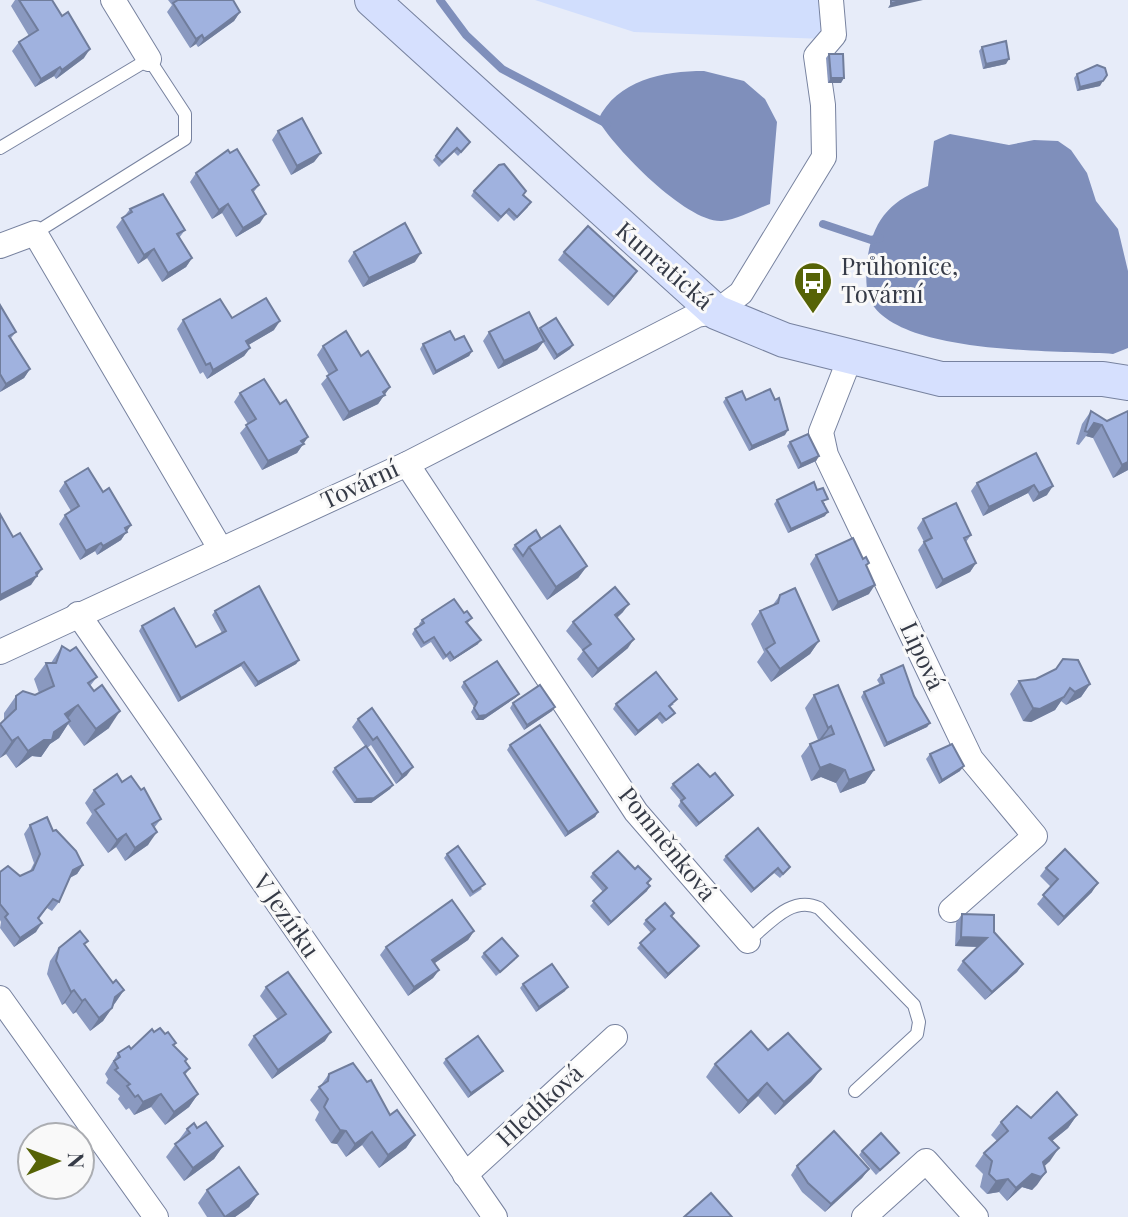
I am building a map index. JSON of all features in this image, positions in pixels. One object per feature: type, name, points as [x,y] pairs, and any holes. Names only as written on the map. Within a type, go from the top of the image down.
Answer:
[{"type":"street","points":[[113,0],[149,59]]},
{"type":"street","name":"Kunratická","points":[[372,0],[716,312],[784,340],[941,379],[1103,379],[1128,383]]},
{"type":"street","points":[[716,312],[741,293],[824,157],[823,105],[816,56],[834,35],[831,0]]},
{"type":"street","points":[[0,246],[35,233],[221,550]]},
{"type":"street","name":"Tovární","points":[[0,652],[407,464],[697,315],[716,312]]},
{"type":"street","name":"Lipová","points":[[850,358],[821,432],[826,455],[971,759],[1035,836],[951,910]]},
{"type":"street","name":"Pomněnková","points":[[407,464],[636,812],[748,941]]},
{"type":"street","name":"V Jezírku","points":[[78,614],[495,1217]]},
{"type":"street","points":[[0,998],[156,1217]]},
{"type":"street","name":"Hledíková","points":[[465,1175],[615,1037]]},
{"type":"street","points":[[864,1217],[926,1161],[976,1217]]},
{"type":"lane","points":[[0,148],[149,59],[185,114],[185,139],[35,233]]},
{"type":"lane","name":"Pomněnková","points":[[748,941],[795,904],[808,903],[819,908],[914,1005],[919,1022],[917,1034],[855,1091]]},
{"type":"shaded area","points":[[535,0],[823,0],[825,39],[634,32]]},
{"type":"shaded area","points":[[704,71],[744,81],[765,99],[777,122],[770,204],[722,221],[707,218],[672,198],[635,165],[598,120],[617,95],[643,80],[673,73]]},
{"type":"shaded area","points":[[950,134],[1009,145],[1034,140],[1058,141],[1071,150],[1087,173],[1096,201],[1118,229],[1128,271],[1128,348],[1113,354],[980,346],[910,331],[884,317],[869,298],[866,282],[871,241],[881,220],[895,204],[928,186],[934,141]]},
{"type":"building","points":[[19,0],[52,0],[62,16],[68,12],[90,49],[62,70],[60,67],[41,79],[19,42],[38,30]]},
{"type":"building","points":[[178,0],[233,0],[240,12],[204,39],[202,35],[196,39],[173,3]]},
{"type":"building","points":[[1006,41],[1009,59],[986,64],[982,47]]},
{"type":"building","points":[[829,54],[843,54],[844,78],[831,78]]},
{"type":"building","points":[[1097,65],[1105,68],[1107,75],[1103,81],[1080,87],[1077,74]]},
{"type":"building","points":[[302,118],[321,153],[297,166],[278,131]]},
{"type":"building","points":[[457,128],[470,142],[461,152],[457,148],[442,162],[436,156]]},
{"type":"building","points":[[237,149],[259,185],[252,190],[266,214],[243,228],[228,204],[219,210],[196,173],[228,150],[230,153]]},
{"type":"building","points":[[504,164],[526,191],[523,195],[531,202],[517,217],[509,209],[501,217],[474,191],[499,165]]},
{"type":"building","points":[[163,194],[185,230],[177,234],[192,258],[168,273],[154,249],[144,255],[122,218],[132,212],[130,209]]},
{"type":"building","points":[[405,223],[421,253],[369,278],[354,252]]},
{"type":"building","points":[[588,226],[637,271],[614,297],[564,252]]},
{"type":"building","points":[[266,298],[280,321],[246,341],[250,348],[213,370],[210,363],[206,365],[183,320],[220,299],[232,318]]},
{"type":"building","points":[[0,305],[16,332],[9,336],[30,369],[6,384],[0,374]]},
{"type":"building","points":[[529,312],[544,341],[504,361],[489,332]]},
{"type":"building","points":[[556,318],[573,345],[557,355],[540,328]]},
{"type":"building","points":[[346,331],[361,356],[368,351],[390,387],[383,392],[385,395],[349,412],[327,376],[337,370],[323,346]]},
{"type":"building","points":[[450,331],[455,340],[464,336],[472,351],[436,371],[423,344]]},
{"type":"building","points":[[264,379],[280,404],[286,400],[308,437],[301,441],[304,444],[268,461],[246,425],[256,419],[240,393]]},
{"type":"building","points":[[770,389],[775,400],[779,398],[788,430],[752,446],[726,398],[742,391],[746,400]]},
{"type":"building","points":[[1091,411],[1107,421],[1128,411],[1128,462],[1122,465],[1102,425],[1094,423],[1088,432],[1085,431]]},
{"type":"building","points":[[808,434],[819,456],[801,464],[790,442]]},
{"type":"building","points":[[1036,453],[1053,486],[1039,493],[1034,485],[989,507],[977,483]]},
{"type":"building","points":[[88,468],[103,492],[109,488],[131,525],[125,528],[127,532],[103,546],[101,543],[86,551],[65,515],[79,506],[65,482]]},
{"type":"building","points":[[814,482],[817,490],[823,488],[828,499],[822,501],[828,512],[791,529],[777,500]]},
{"type":"building","points":[[956,503],[971,535],[964,538],[976,563],[943,580],[924,542],[932,538],[923,519]]},
{"type":"building","points":[[0,514],[13,537],[20,533],[42,569],[36,573],[37,576],[0,595]]},
{"type":"building","points":[[560,526],[587,566],[556,587],[529,547]]},
{"type":"building","points":[[536,530],[541,539],[529,547],[523,556],[515,545]]},
{"type":"building","points":[[853,538],[863,559],[866,557],[869,563],[866,565],[875,585],[838,602],[816,555]]},
{"type":"building","points":[[259,586],[299,660],[258,682],[244,662],[181,698],[142,626],[174,608],[196,647],[226,631],[215,611]]},
{"type":"building","points":[[615,587],[629,604],[615,615],[634,639],[598,669],[583,650],[591,644],[573,622]]},
{"type":"building","points":[[795,588],[819,641],[780,669],[766,649],[775,643],[760,611],[778,603],[780,595]]},
{"type":"building","points":[[454,599],[472,618],[466,622],[481,640],[454,658],[450,652],[446,656],[434,637],[424,643],[415,629],[424,623],[422,620]]},
{"type":"building","points":[[62,646],[70,651],[76,647],[97,677],[88,683],[94,691],[102,685],[120,711],[96,729],[78,705],[65,714],[70,721],[54,732],[52,740],[44,740],[28,751],[18,737],[12,741],[0,724],[16,709],[16,696],[23,691],[35,695],[54,686],[46,663],[56,663]]},
{"type":"building","points":[[1063,659],[1078,660],[1090,684],[1075,692],[1070,688],[1064,697],[1040,709],[1033,708],[1019,681],[1036,679],[1056,669]]},
{"type":"building","points":[[497,661],[519,694],[486,715],[479,716],[474,708],[477,702],[464,682]]},
{"type":"building","points":[[903,665],[914,696],[930,723],[887,743],[864,692],[884,683],[881,675]]},
{"type":"building","points":[[656,672],[677,699],[669,706],[675,713],[666,720],[660,713],[638,731],[616,704]]},
{"type":"building","points":[[540,685],[555,707],[527,725],[513,703]]},
{"type":"building","points":[[838,685],[874,770],[849,780],[845,770],[830,764],[820,768],[810,744],[834,734],[831,726],[828,728],[814,695]]},
{"type":"building","points":[[372,708],[413,767],[402,775],[377,737],[373,740],[358,719]]},
{"type":"building","points":[[540,725],[598,812],[568,832],[510,745]]},
{"type":"building","points":[[952,744],[964,766],[942,780],[930,754]]},
{"type":"building","points":[[366,746],[393,785],[374,798],[357,799],[335,768]]},
{"type":"building","points":[[698,764],[710,777],[715,773],[733,795],[699,823],[681,801],[685,798],[673,784]]},
{"type":"building","points":[[117,774],[122,782],[131,776],[141,790],[144,788],[161,819],[152,824],[157,832],[135,848],[126,834],[117,840],[95,810],[104,804],[94,790]]},
{"type":"building","points":[[47,817],[53,831],[56,830],[76,851],[83,865],[73,870],[59,902],[53,899],[38,918],[42,923],[20,938],[0,904],[0,872],[8,866],[20,876],[33,870],[40,854],[30,825]]},
{"type":"building","points":[[758,828],[790,867],[783,874],[778,868],[754,889],[726,856]]},
{"type":"building","points":[[458,846],[485,884],[473,892],[447,854]]},
{"type":"building","points":[[1065,849],[1098,883],[1064,917],[1043,895],[1058,879],[1046,868]]},
{"type":"building","points":[[618,851],[635,869],[638,866],[651,879],[647,883],[650,886],[611,922],[593,901],[607,888],[593,873]]},
{"type":"building","points":[[452,900],[474,931],[432,960],[439,970],[414,987],[386,947]]},
{"type":"building","points":[[665,903],[674,913],[671,916],[699,946],[668,974],[640,943],[655,929],[646,920]]},
{"type":"building","points":[[962,914],[994,915],[994,932],[1023,964],[992,992],[963,961],[987,938],[961,937]]},
{"type":"building","points":[[80,931],[88,941],[84,944],[113,983],[116,980],[124,990],[115,997],[112,1008],[99,1018],[85,999],[82,1001],[74,990],[71,992],[56,961],[59,948]]},
{"type":"building","points":[[502,938],[518,956],[500,972],[484,953]]},
{"type":"building","points":[[552,964],[568,987],[539,1007],[523,984]]},
{"type":"building","points":[[288,972],[331,1032],[278,1070],[254,1036],[286,1014],[266,987]]},
{"type":"building","points":[[160,1028],[165,1034],[168,1032],[176,1043],[173,1045],[187,1059],[185,1061],[190,1068],[184,1073],[198,1094],[174,1112],[161,1094],[143,1102],[138,1095],[135,1097],[127,1086],[130,1084],[115,1070],[118,1068],[114,1061],[120,1057],[118,1053],[129,1046],[131,1049],[152,1029],[154,1032]]},
{"type":"building","points":[[751,1031],[768,1050],[788,1033],[821,1069],[784,1102],[767,1083],[748,1101],[715,1064]]},
{"type":"building","points":[[478,1036],[503,1071],[471,1093],[446,1059]]},
{"type":"building","points":[[353,1063],[367,1082],[371,1080],[390,1115],[397,1110],[415,1135],[388,1155],[372,1132],[355,1144],[346,1131],[340,1130],[324,1107],[328,1099],[319,1087],[328,1081],[329,1074]]},
{"type":"building","points":[[1057,1092],[1077,1115],[1049,1138],[1059,1148],[1043,1162],[1046,1172],[1041,1177],[1032,1174],[1016,1188],[1008,1179],[996,1181],[989,1174],[992,1161],[984,1153],[1008,1131],[1001,1122],[1017,1106],[1031,1118]]},
{"type":"building","points":[[206,1122],[223,1146],[193,1168],[175,1144],[190,1133],[187,1129],[194,1123],[197,1128]]},
{"type":"building","points":[[834,1131],[869,1169],[831,1204],[808,1183],[797,1166]]},
{"type":"building","points":[[881,1133],[899,1153],[880,1170],[862,1151]]},
{"type":"building","points":[[239,1167],[258,1194],[225,1217],[207,1190]]},
{"type":"building","points":[[711,1193],[732,1217],[684,1217]]},
{"type":"waterway","points":[[440,0],[466,35],[502,69],[607,124]]},
{"type":"waterway","points":[[823,224],[871,240],[880,238]]},
{"type":"place","name":"Průhonice, Tovární","points":[[813,315]]}]
